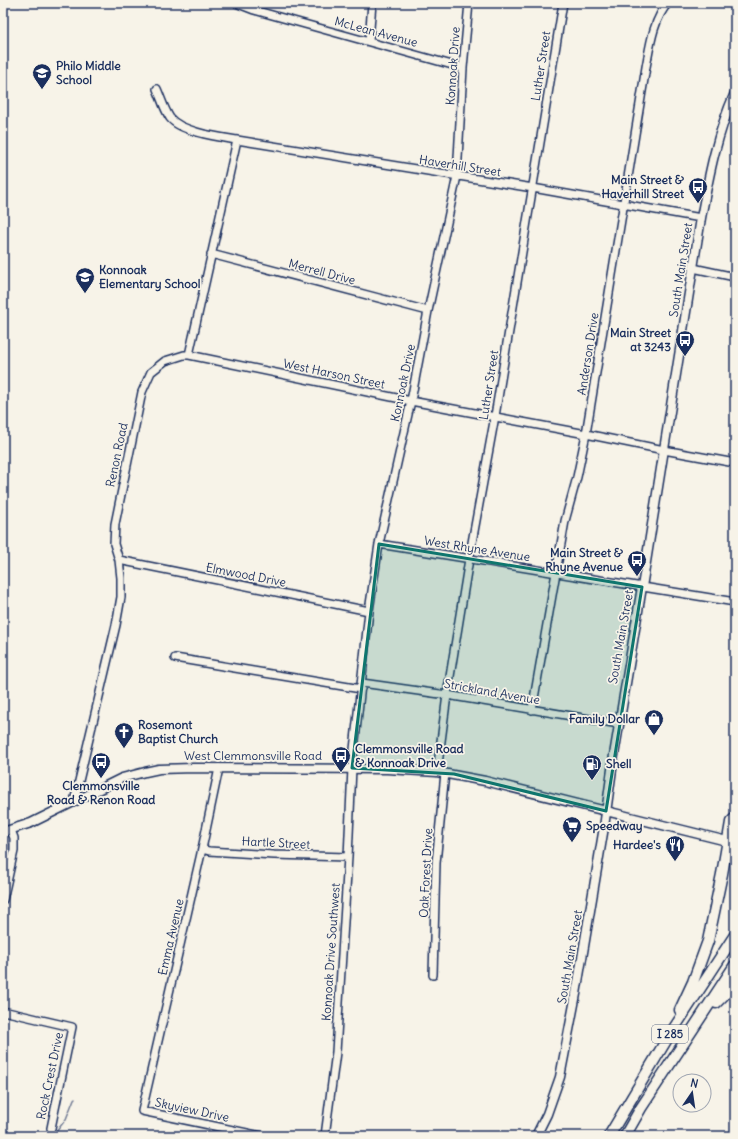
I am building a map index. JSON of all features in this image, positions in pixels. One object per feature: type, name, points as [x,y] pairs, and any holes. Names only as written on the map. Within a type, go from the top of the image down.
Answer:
[{"type":"highway","points":[[667,1039],[693,982],[708,941],[731,842],[731,822],[735,818]]},
{"type":"highway","name":"I 285","points":[[609,1136],[667,1039],[735,935]]},
{"type":"highway","name":"I 285","points":[[625,1136],[641,1108],[735,965]]},
{"type":"highway","points":[[694,1026],[735,984]]},
{"type":"main road","name":"South Main Street","points":[[536,1136],[555,1094],[576,994],[701,218],[709,173],[735,93]]},
{"type":"main road","name":"West Clemmonsville Road","points":[[3,832],[31,823],[122,778],[145,772],[178,768],[352,768],[407,769],[441,772],[485,780],[731,842]]},
{"type":"street","name":"McLean Avenue","points":[[236,3],[254,10],[463,68]]},
{"type":"street","points":[[369,41],[372,3]]},
{"type":"street","name":"Konnoak Drive","points":[[352,768],[369,611],[379,544],[411,401],[428,311],[457,176],[463,68],[469,3]]},
{"type":"street","name":"Luther Street","points":[[441,772],[447,695],[469,559],[495,416],[563,3]]},
{"type":"street","name":"Anderson Drive","points":[[532,710],[565,521],[577,477],[586,434],[645,75],[656,24],[660,14],[668,3]]},
{"type":"street","name":"Haverhill Street","points":[[157,89],[166,111],[174,122],[183,127],[216,136],[533,188],[701,218]]},
{"type":"street","points":[[189,355],[237,140]]},
{"type":"street","name":"Merrell Drive","points":[[211,254],[428,311]]},
{"type":"street","points":[[693,268],[735,277]]},
{"type":"street","name":"Renon Road","points":[[74,802],[116,625],[121,597],[119,560],[114,544],[115,524],[142,392],[151,372],[165,361],[184,355],[189,355]]},
{"type":"street","name":"West Harson Street","points":[[189,355],[411,401],[495,416],[735,464]]},
{"type":"street","name":"West Rhyne Avenue","points":[[379,544],[735,602]]},
{"type":"street","name":"Elmwood Drive","points":[[119,560],[369,611]]},
{"type":"street","name":"Strickland Avenue","points":[[174,658],[361,686],[447,695],[619,724]]},
{"type":"street","name":"Emma Avenue","points":[[142,1111],[219,768]]},
{"type":"street","name":"Konnoak Drive Southwest","points":[[325,1136],[336,1052],[352,768]]},
{"type":"street","name":"Oak Forest Drive","points":[[433,975],[436,863],[441,772]]},
{"type":"street","points":[[3,900],[14,851],[14,838],[11,830]]},
{"type":"street","name":"Hartle Street","points":[[202,849],[209,851],[274,855],[348,857]]},
{"type":"street","name":"Rock Crest Drive","points":[[3,1011],[72,1027],[51,1128]]},
{"type":"street","name":"Skyview Drive","points":[[142,1111],[262,1136]]},
{"type":"highlighted area","points":[[379,544],[642,587],[606,811],[454,774],[352,768]]},
{"type":"waterway","points":[[53,1136],[66,1119],[75,1098]]},
{"type":"place","name":"Philo Middle School","points":[[42,90]]},
{"type":"place","name":"Main Street & Haverhill Street","points":[[698,204]]},
{"type":"place","name":"Konnoak Elementary School","points":[[85,294]]},
{"type":"place","name":"Main Street at 3243","points":[[685,357]]},
{"type":"place","name":"Main Street & Rhyne Avenue","points":[[637,577]]},
{"type":"place","name":"Family Dollar","points":[[654,736]]},
{"type":"place","name":"Rosemont Baptist Church","points":[[124,749]]},
{"type":"place","name":"Clemmonsville Road & Konnoak Drive","points":[[341,773]]},
{"type":"place","name":"Clemmonsville Road & Renon Road","points":[[101,779]]},
{"type":"place","name":"Shell","points":[[592,781]]},
{"type":"place","name":"Speedway","points":[[572,843]]},
{"type":"place","name":"Hardee's","points":[[675,862]]}]
